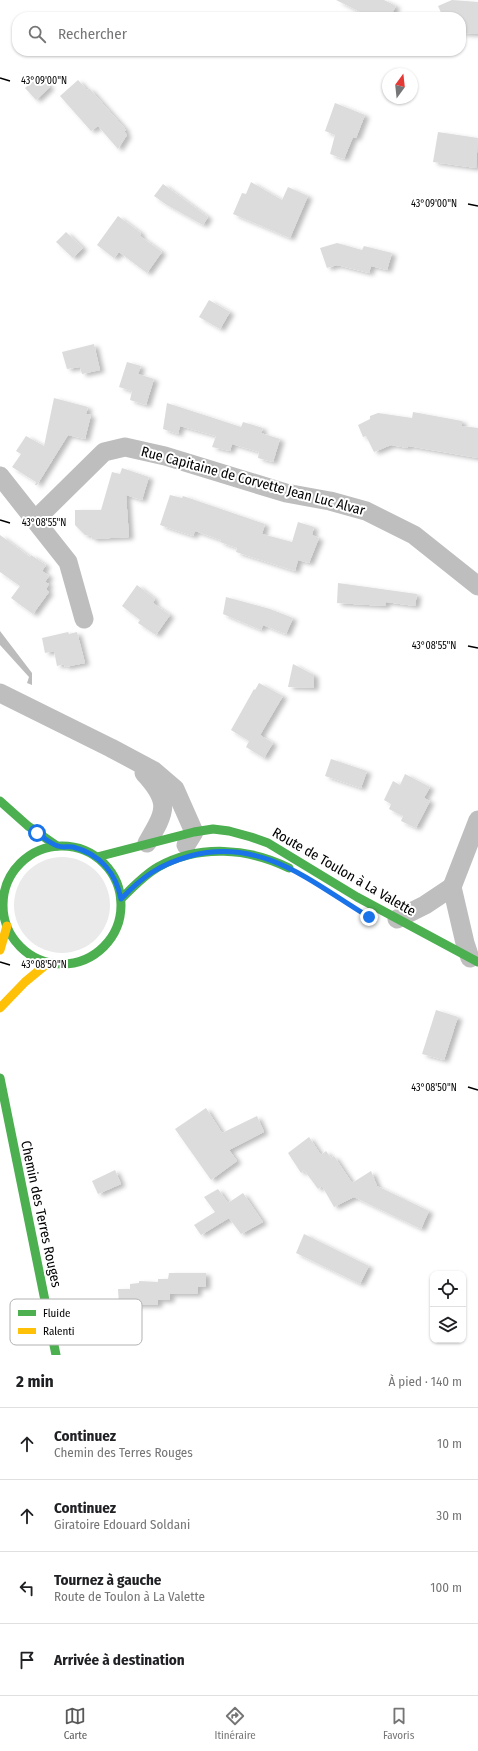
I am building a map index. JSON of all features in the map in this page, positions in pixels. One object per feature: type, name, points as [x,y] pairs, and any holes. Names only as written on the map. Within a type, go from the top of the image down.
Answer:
[{"type":"main road","points":[[0,801],[28,826],[57,846]]},
{"type":"main road","name":"Route de Toulon à La Valette","points":[[97,857],[194,832],[213,829],[230,831],[268,843],[397,919],[474,960]]},
{"type":"main road","points":[[57,846],[85,850],[97,857],[114,875],[119,887],[121,899],[121,915],[116,931],[107,944],[99,952],[80,962],[64,965],[48,963],[35,958],[23,950],[13,939],[7,926],[3,905],[7,884],[15,869],[27,858],[41,850],[57,846]]},
{"type":"main road","name":"Route de Toulon à La Valette","points":[[121,899],[143,878],[159,867],[198,854],[220,851],[244,852],[266,858],[285,866],[298,874]]},
{"type":"main road","points":[[0,872],[7,884]]},
{"type":"main road","points":[[0,950],[7,926]]},
{"type":"main road","points":[[0,1008],[24,982],[48,963]]},
{"type":"main road","name":"Chemin des Terres Rouges","points":[[0,1078],[45,1299]]},
{"type":"main road","name":"Chemin des Terres Rouges","points":[[54,1345],[56,1355]]},
{"type":"street","name":"Rue Capitaine de Corvette Jean Luc Alvar","points":[[35,520],[104,452],[124,447],[165,456],[286,493],[330,501],[366,511],[414,535],[478,586]]},
{"type":"street","points":[[0,476],[68,562],[84,619]]},
{"type":"street","points":[[0,694],[154,771],[175,789],[194,832],[185,847],[171,862]]},
{"type":"street","points":[[131,759],[156,786],[164,801],[162,815],[147,843]]},
{"type":"street","points":[[474,960],[465,943],[452,887],[478,820]]},
{"type":"street","points":[[397,919],[425,905],[452,887]]},
{"type":"shaded area","points":[[0,631],[32,673],[32,685],[27,683],[29,677],[0,645]]},
{"type":"shaded area","points":[[62,857],[80,860],[96,871],[107,887],[110,905],[107,923],[96,939],[80,950],[62,953],[44,950],[28,939],[17,923],[14,905],[17,887],[28,871],[44,860]]},
{"type":"building","points":[[336,0],[384,0],[396,6],[393,12],[360,12]]},
{"type":"building","points":[[452,0],[478,2],[478,34],[466,33],[466,12],[441,12],[438,6]]},
{"type":"building","points":[[40,76],[50,87],[36,100],[25,88]]},
{"type":"building","points":[[78,80],[87,90],[89,88],[126,130],[124,131],[127,135],[118,149],[98,126],[91,131],[60,96]]},
{"type":"building","points":[[335,103],[365,115],[356,138],[353,137],[344,159],[330,154],[335,135],[325,131]]},
{"type":"building","points":[[438,132],[478,138],[476,168],[433,162]]},
{"type":"building","points":[[251,182],[282,200],[288,187],[308,196],[290,238],[233,214],[242,193],[246,194]]},
{"type":"building","points":[[163,184],[208,217],[203,225],[154,196]]},
{"type":"building","points":[[118,216],[141,233],[140,236],[162,252],[147,273],[119,252],[114,258],[97,245]]},
{"type":"building","points":[[66,232],[83,248],[73,258],[56,242]]},
{"type":"building","points":[[337,243],[362,250],[364,246],[392,253],[387,270],[371,266],[369,273],[337,265],[327,268],[320,248]]},
{"type":"building","points":[[209,300],[230,312],[220,329],[199,317]]},
{"type":"building","points":[[94,344],[100,370],[82,374],[80,367],[67,369],[62,352]]},
{"type":"building","points":[[127,362],[141,366],[138,374],[154,379],[146,405],[130,400],[132,391],[119,387]]},
{"type":"building","points":[[54,398],[88,407],[86,414],[91,415],[85,439],[68,435],[37,485],[35,485],[36,482],[12,467],[21,454],[16,451],[26,436],[44,446]]},
{"type":"building","points":[[167,403],[241,427],[243,422],[263,428],[261,433],[280,439],[273,462],[258,458],[259,452],[232,444],[230,451],[212,447],[216,436],[180,426],[178,434],[163,429]]},
{"type":"building","points":[[413,412],[462,421],[462,426],[478,428],[478,458],[408,446],[407,448],[391,445],[374,452],[366,436],[363,437],[358,425],[370,419],[370,416],[378,413],[412,418]]},
{"type":"building","points":[[122,468],[149,477],[142,500],[126,495],[129,537],[92,539],[91,536],[85,535],[75,525],[75,510],[101,510],[112,472],[120,474]]},
{"type":"building","points":[[170,495],[182,498],[183,496],[265,524],[262,534],[292,542],[298,522],[314,527],[312,535],[319,538],[309,563],[298,560],[295,571],[236,552],[237,548],[220,542],[221,540],[195,531],[193,536],[160,525]]},
{"type":"building","points":[[0,535],[30,557],[31,555],[46,565],[42,571],[49,576],[45,582],[49,584],[46,589],[49,592],[33,614],[11,598],[20,586],[0,572]]},
{"type":"building","points":[[338,583],[417,594],[415,606],[386,602],[385,606],[337,603]]},
{"type":"building","points":[[137,585],[155,599],[153,603],[170,615],[156,635],[138,623],[140,620],[122,606]]},
{"type":"building","points":[[226,597],[270,609],[293,618],[286,634],[263,625],[261,630],[223,614]]},
{"type":"building","points":[[68,632],[69,634],[77,632],[85,663],[65,667],[64,664],[57,666],[54,651],[45,653],[42,638]]},
{"type":"building","points":[[293,664],[314,675],[314,688],[288,687]]},
{"type":"building","points":[[259,683],[283,696],[260,735],[273,743],[264,758],[246,747],[249,741],[231,730],[254,689],[255,690]]},
{"type":"building","points":[[331,759],[367,771],[361,788],[325,776]]},
{"type":"building","points":[[405,774],[430,787],[424,798],[430,801],[416,828],[401,821],[403,816],[389,809],[391,804],[384,800],[393,781],[400,785]]},
{"type":"building","points":[[436,1010],[458,1017],[444,1060],[422,1054]]},
{"type":"building","points":[[206,1108],[222,1133],[257,1116],[264,1132],[229,1150],[237,1161],[211,1180],[175,1129]]},
{"type":"building","points":[[309,1137],[321,1155],[326,1151],[331,1158],[334,1156],[352,1183],[371,1171],[377,1186],[429,1211],[421,1229],[354,1197],[334,1207],[322,1186],[318,1189],[304,1170],[301,1173],[288,1153]]},
{"type":"building","points":[[115,1170],[121,1184],[98,1194],[92,1181]]},
{"type":"building","points":[[218,1189],[228,1203],[243,1193],[263,1222],[241,1234],[229,1218],[201,1235],[194,1225],[215,1212],[204,1197]]},
{"type":"building","points":[[304,1234],[369,1266],[360,1284],[296,1253]]},
{"type":"building","points":[[169,1273],[206,1273],[206,1287],[198,1287],[197,1294],[170,1294],[170,1300],[158,1300],[158,1305],[142,1305],[142,1299],[119,1299],[118,1289],[130,1289],[130,1284],[139,1283],[139,1281],[158,1282],[158,1279],[168,1279]]},
{"type":"traffic: fast","points":[[0,801],[28,826],[57,846]]},
{"type":"traffic: fast","points":[[97,857],[194,832],[213,829],[229,831],[251,837],[268,843],[357,897],[478,962]]},
{"type":"traffic: fast","points":[[62,846],[85,850],[104,863],[117,882],[121,905],[117,928],[104,947],[85,960],[62,964],[39,960],[20,947],[7,928],[3,905],[7,882],[20,863],[39,850],[62,846]]},
{"type":"traffic: fast","points":[[121,899],[153,870],[174,860],[190,855],[224,851],[241,853],[274,861],[289,868]]},
{"type":"traffic: fast","points":[[0,1078],[45,1299]]},
{"type":"traffic: fast","points":[[54,1345],[56,1355]]},
{"type":"traffic: slow","points":[[0,950],[7,926]]},
{"type":"traffic: slow","points":[[0,1008],[25,982],[48,963]]},
{"type":"route","points":[[37,833],[57,846],[85,850],[97,857],[114,875],[119,887],[121,899],[143,878],[159,867],[171,862],[198,854],[220,851],[244,852],[266,858],[285,866],[369,917]]}]
